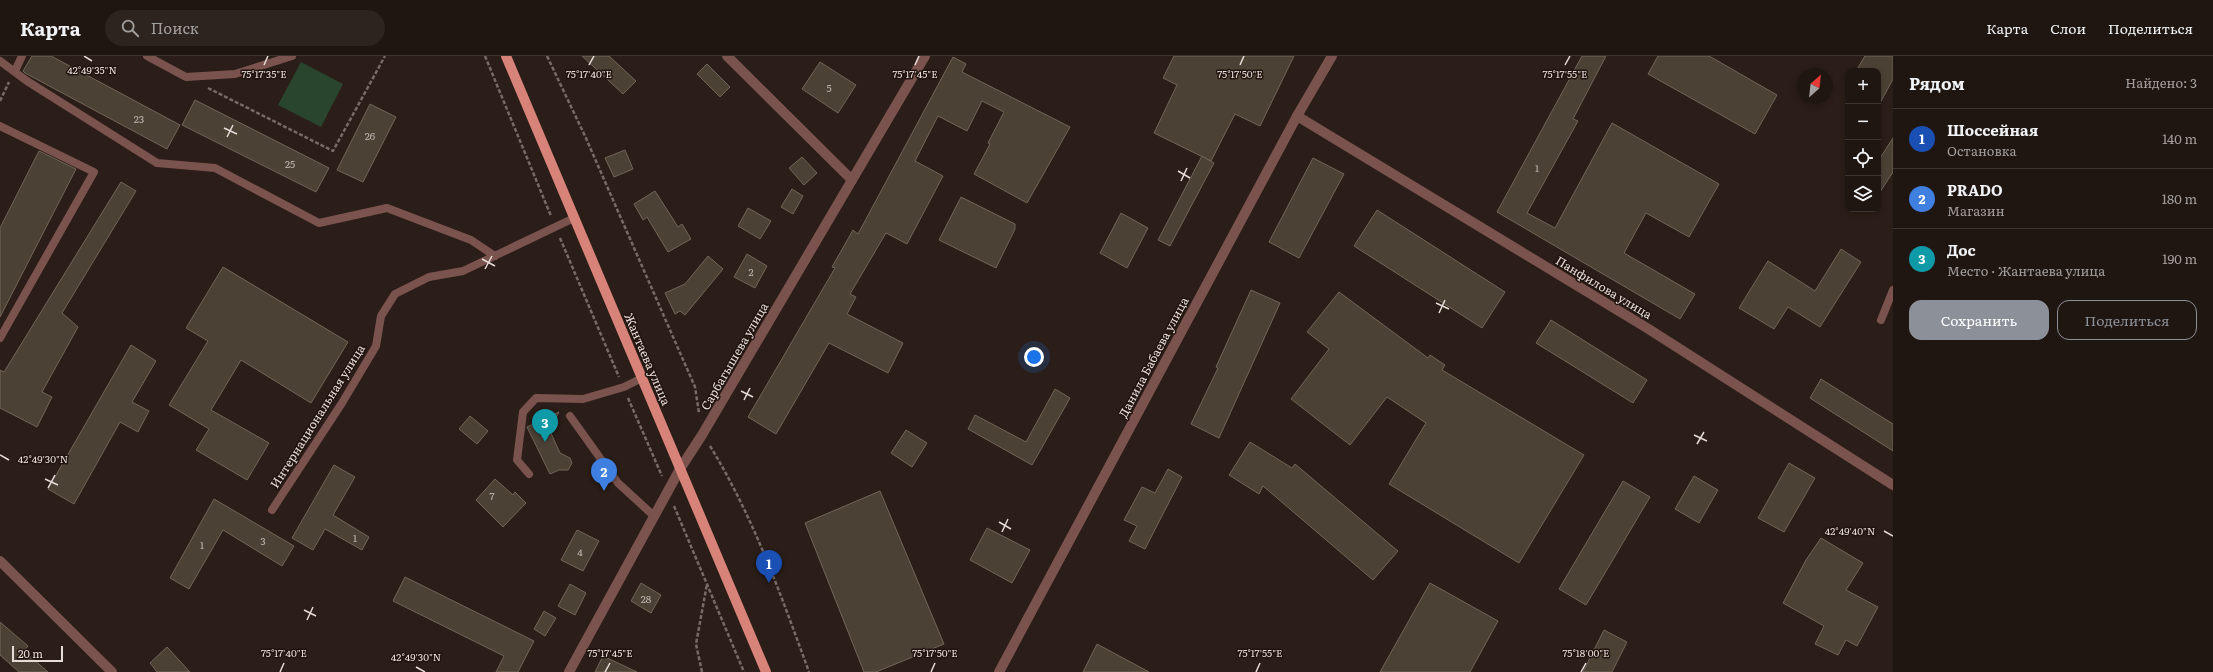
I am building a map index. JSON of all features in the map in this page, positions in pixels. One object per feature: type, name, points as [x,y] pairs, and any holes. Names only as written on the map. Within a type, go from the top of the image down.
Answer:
[{"type":"main road","name":"Жантаева улица","points":[[506,56],[766,672]]},
{"type":"street","points":[[726,56],[852,180]]},
{"type":"street","name":"Сарбагышева улица","points":[[569,672],[680,469],[702,435],[926,56]]},
{"type":"street","name":"Данила Бабаева улица","points":[[999,672],[1297,116],[1332,56]]},
{"type":"street","name":"Панфилова улица","points":[[1297,116],[1647,328],[1893,485]]},
{"type":"street","points":[[0,561],[112,672]]},
{"type":"lane","points":[[14,71],[22,56]]},
{"type":"lane","points":[[146,56],[186,77],[235,74],[292,56]]},
{"type":"lane","points":[[0,61],[27,81],[157,163],[215,168],[319,223],[387,208],[471,240],[495,256]]},
{"type":"lane","points":[[0,126],[94,172],[0,338]]},
{"type":"lane","name":"Интернациональная улица","points":[[272,510],[342,403],[376,346],[381,316],[395,294],[429,277],[462,271],[574,218]]},
{"type":"lane","points":[[1881,320],[1893,290]]},
{"type":"lane","points":[[529,474],[517,460],[523,412],[536,398],[583,399],[624,387],[642,378]]},
{"type":"lane","points":[[570,416],[618,483],[654,516]]},
{"type":"path","points":[[207,88],[334,150],[386,56]]},
{"type":"path","points":[[485,56],[555,227],[744,672]]},
{"type":"path","points":[[547,56],[585,136],[695,387],[702,435],[731,480],[780,592],[809,672]]},
{"type":"path","points":[[0,101],[5,90]]},
{"type":"path","points":[[702,672],[696,644],[707,584]]},
{"type":"green space","points":[[301,62],[343,84],[321,127],[278,105]]},
{"type":"building","points":[[32,56],[51,56],[180,125],[167,149],[25,73],[23,71]]},
{"type":"building","points":[[582,56],[609,56],[636,81],[623,94]]},
{"type":"building","points":[[1174,56],[1294,56],[1260,126],[1235,114],[1211,161],[1154,133],[1177,85],[1163,78]]},
{"type":"building","points":[[1582,56],[1606,56],[1573,119],[1578,121],[1527,213],[1555,228],[1612,123],[1719,184],[1689,237],[1646,213],[1624,253],[1695,294],[1680,319],[1497,212]]},
{"type":"building","points":[[1658,56],[1709,56],[1777,95],[1755,134],[1648,74]]},
{"type":"building","points":[[1865,56],[1893,56],[1893,79],[1881,101],[1881,68],[1858,68]]},
{"type":"building","points":[[953,57],[966,64],[962,72],[1070,127],[1027,203],[974,174],[990,144],[988,143],[1004,112],[982,101],[967,131],[938,116],[915,161],[943,176],[907,244],[886,233],[850,294],[856,297],[847,314],[903,343],[888,373],[829,343],[776,434],[748,417],[835,268],[832,267],[853,230],[858,234]]},
{"type":"building","points":[[820,62],[856,85],[838,113],[802,89]]},
{"type":"building","points":[[707,64],[730,87],[720,97],[697,74]]},
{"type":"building","points":[[195,100],[329,168],[316,192],[182,125]]},
{"type":"building","points":[[370,104],[396,117],[363,182],[337,170]]},
{"type":"building","points":[[1893,138],[1893,172],[1881,190],[1881,176],[1881,156]]},
{"type":"building","points":[[625,150],[633,169],[614,177],[605,158]]},
{"type":"building","points":[[39,151],[76,169],[0,317],[0,228]]},
{"type":"building","points":[[1202,156],[1214,163],[1170,246],[1158,240]]},
{"type":"building","points":[[802,157],[817,173],[804,185],[789,168]]},
{"type":"building","points":[[1313,158],[1344,174],[1299,258],[1269,242]]},
{"type":"building","points":[[121,182],[136,191],[62,313],[78,327],[42,392],[52,397],[37,427],[0,408],[0,370],[4,372]]},
{"type":"building","points":[[792,189],[803,196],[793,214],[781,207]]},
{"type":"building","points":[[655,191],[678,227],[682,224],[691,239],[668,252],[647,217],[643,220],[634,204]]},
{"type":"building","points":[[961,197],[1015,224],[1015,229],[996,268],[939,240]]},
{"type":"building","points":[[748,208],[771,221],[760,239],[738,226]]},
{"type":"building","points":[[1377,210],[1505,292],[1482,328],[1354,246]]},
{"type":"building","points":[[1121,213],[1148,228],[1127,268],[1100,253]]},
{"type":"building","points":[[1841,249],[1861,262],[1820,327],[1788,307],[1774,329],[1739,308],[1768,261],[1815,291]]},
{"type":"building","points":[[747,254],[767,266],[755,288],[734,277]]},
{"type":"building","points":[[708,256],[723,269],[685,315],[680,311],[675,314],[665,293],[685,284]]},
{"type":"building","points":[[223,267],[348,342],[311,403],[241,360],[211,410],[269,443],[247,480],[196,450],[209,429],[169,405],[208,341],[186,328]]},
{"type":"building","points":[[1251,290],[1280,303],[1219,438],[1191,424],[1218,368],[1216,367]]},
{"type":"building","points":[[1339,292],[1428,358],[1430,355],[1445,365],[1442,370],[1584,455],[1519,563],[1389,484],[1426,423],[1387,397],[1350,445],[1291,399],[1329,349],[1307,332]]},
{"type":"building","points":[[1551,320],[1647,380],[1633,403],[1536,343]]},
{"type":"building","points":[[131,345],[156,361],[132,402],[149,411],[138,432],[120,422],[74,504],[48,489]]},
{"type":"building","points":[[1821,379],[1893,424],[1893,451],[1810,398]]},
{"type":"building","points":[[1055,389],[1070,398],[1032,465],[968,429],[975,415],[1026,442]]},
{"type":"building","points":[[559,412],[549,429],[560,453],[570,458],[572,463],[568,470],[559,470],[550,474],[527,427]]},
{"type":"building","points":[[470,416],[488,431],[477,444],[459,429]]},
{"type":"building","points":[[906,430],[927,443],[912,467],[891,453]]},
{"type":"building","points":[[1250,442],[1292,468],[1295,464],[1398,551],[1373,580],[1263,486],[1259,494],[1229,475]]},
{"type":"building","points":[[1789,463],[1815,478],[1784,532],[1758,518]]},
{"type":"building","points":[[334,465],[355,477],[333,515],[369,537],[362,550],[325,529],[313,550],[292,538]]},
{"type":"building","points":[[1168,469],[1182,477],[1145,549],[1129,541],[1137,526],[1124,520],[1142,487],[1155,493]]},
{"type":"building","points":[[1694,476],[1718,490],[1699,523],[1675,509]]},
{"type":"building","points":[[495,479],[513,495],[515,492],[526,503],[503,527],[476,500]]},
{"type":"building","points":[[1623,481],[1650,497],[1586,605],[1559,589]]},
{"type":"building","points":[[880,491],[944,644],[876,672],[864,672],[805,523]]},
{"type":"building","points":[[214,499],[294,546],[282,566],[223,530],[189,589],[170,578]]},
{"type":"building","points":[[987,528],[1030,550],[1012,583],[970,560]]},
{"type":"building","points":[[577,530],[599,541],[583,571],[561,560]]},
{"type":"building","points":[[1821,538],[1863,563],[1846,590],[1878,607],[1857,646],[1846,640],[1838,655],[1815,644],[1824,626],[1783,603],[1806,560]]},
{"type":"building","points":[[405,577],[534,641],[518,672],[496,672],[504,656],[393,601]]},
{"type":"building","points":[[641,583],[661,595],[651,613],[631,601]]},
{"type":"building","points":[[1430,583],[1498,621],[1470,672],[1380,672]]},
{"type":"building","points":[[570,584],[586,593],[575,615],[558,606]]},
{"type":"building","points":[[544,611],[556,618],[545,636],[534,629]]},
{"type":"building","points":[[0,622],[28,646],[24,651],[48,672],[19,672],[0,655]]},
{"type":"building","points":[[1604,630],[1627,642],[1612,672],[1583,672]]},
{"type":"building","points":[[1097,644],[1149,672],[1083,672]]},
{"type":"building","points":[[167,647],[190,672],[157,672],[150,663]]},
{"type":"building","points":[[603,656],[637,672],[595,672]]},
{"type":"place","name":"Дос","points":[[545,442]]},
{"type":"place","name":"PRADO","points":[[604,491]]},
{"type":"place","name":"Шоссейная","points":[[769,583]]}]
